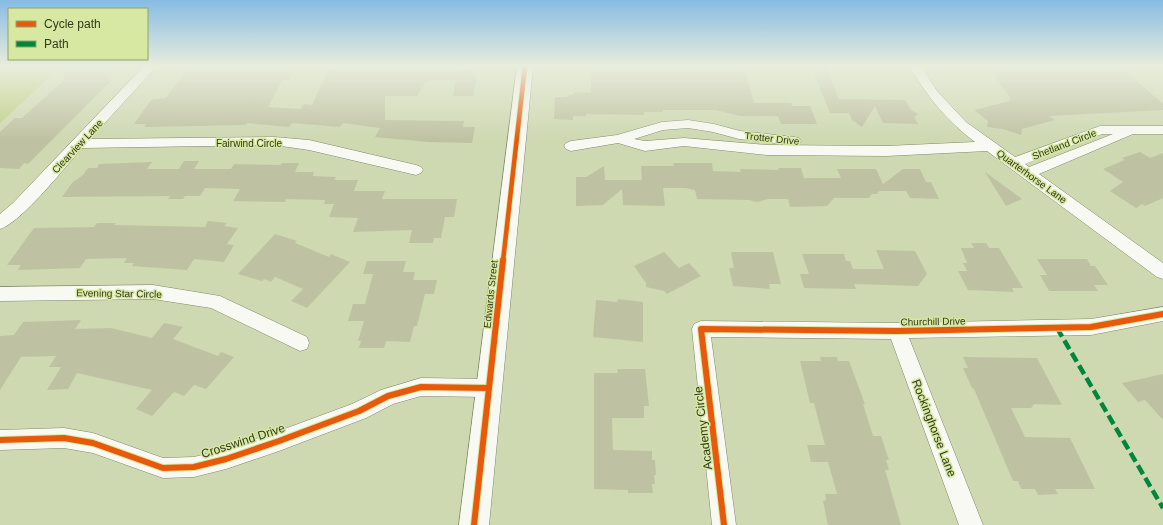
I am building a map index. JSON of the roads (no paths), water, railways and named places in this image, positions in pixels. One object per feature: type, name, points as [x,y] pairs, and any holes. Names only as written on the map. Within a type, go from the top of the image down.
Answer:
[{"type":"main road","name":"Edwards Street","points":[[474,525],[522,90]]},
{"type":"street","name":"Clearview Lane","points":[[0,223],[19,207],[128,90]]},
{"type":"street","name":"Quarterhorse Lane","points":[[930,90],[961,125],[1163,272]]},
{"type":"street","name":"Shetland Circle","points":[[1014,163],[1100,130],[1115,128],[1140,131]]},
{"type":"street","name":"Shetland Circle","points":[[1027,173],[1125,134],[1140,131],[1163,130]]},
{"type":"street","name":"Trotter Drive","points":[[571,146],[618,139],[646,146],[684,142],[767,150],[886,151],[989,146]]},
{"type":"street","name":"Fairwind Circle","points":[[79,144],[274,141],[309,145],[416,170]]},
{"type":"street","name":"Evening Star Circle","points":[[0,294],[111,292],[161,293],[214,302],[300,343]]},
{"type":"street","name":"Churchill Drive","points":[[701,328],[897,331],[1092,327],[1163,314]]},
{"type":"street","name":"Academy Circle","points":[[701,328],[724,525]]},
{"type":"street","name":"Rockinghorse Lane","points":[[897,331],[971,525]]},
{"type":"street","name":"Crosswind Drive","points":[[0,440],[64,438],[93,443],[163,468],[194,467],[226,459],[279,441],[359,411],[388,396],[421,387],[488,388]]}]
